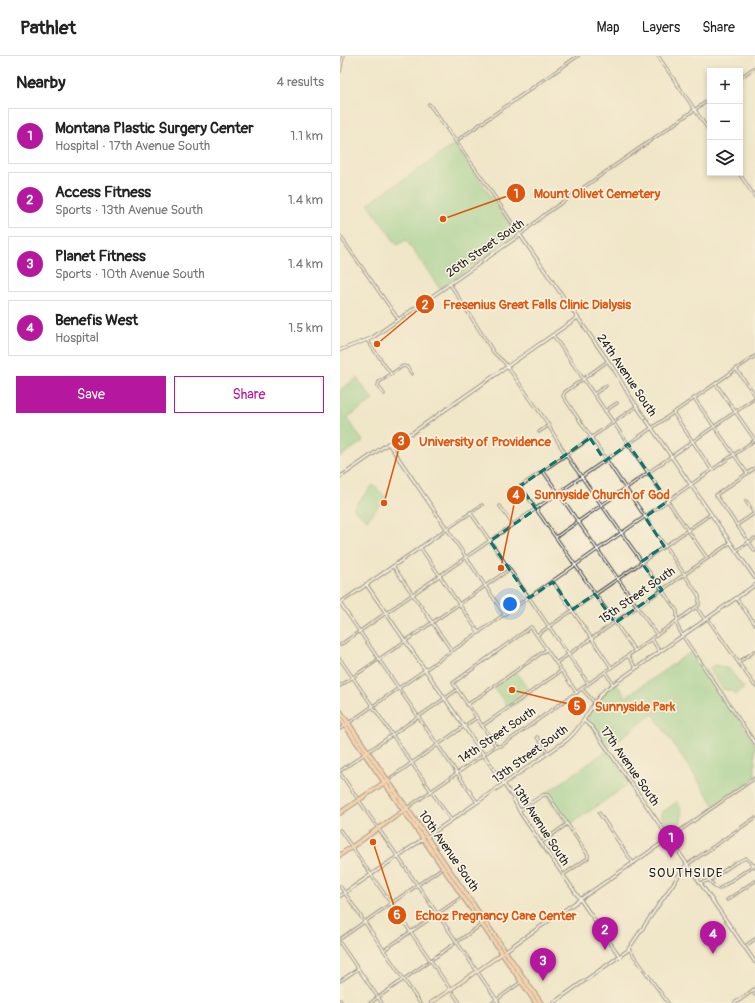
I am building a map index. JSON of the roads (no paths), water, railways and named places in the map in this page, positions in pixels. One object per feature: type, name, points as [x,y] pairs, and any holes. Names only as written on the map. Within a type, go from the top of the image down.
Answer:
[{"type":"main road","name":"10th Avenue South","points":[[340,711],[346,724],[425,838],[466,894],[484,924]]},
{"type":"main road","name":"10th Avenue South","points":[[340,718],[346,724]]},
{"type":"main road","points":[[340,813],[386,781]]},
{"type":"main road","name":"14th Street South","points":[[340,855],[406,810]]},
{"type":"main road","name":"10th Avenue South","points":[[445,866],[463,897],[541,1003]]},
{"type":"main road","points":[[431,1003],[504,952]]},
{"type":"main road","name":"10th Avenue South","points":[[524,981],[536,1003]]},
{"type":"street","points":[[340,72],[343,56]]},
{"type":"street","points":[[456,141],[578,56]]},
{"type":"street","points":[[658,56],[707,128]]},
{"type":"street","points":[[743,76],[755,67]]},
{"type":"street","name":"26th Street South","points":[[340,350],[367,340],[399,320],[520,236],[544,215],[707,101]]},
{"type":"street","name":"24th Avenue South","points":[[429,104],[608,361],[671,457],[755,578]]},
{"type":"street","points":[[740,176],[755,196]]},
{"type":"street","points":[[340,236],[399,320]]},
{"type":"street","points":[[450,284],[494,352],[508,367],[549,425],[566,455],[676,611],[677,621],[682,636],[755,743]]},
{"type":"street","points":[[340,477],[399,436],[412,433],[578,318]]},
{"type":"street","points":[[553,335],[707,558]]},
{"type":"street","points":[[367,340],[391,374]]},
{"type":"street","points":[[340,645],[559,494],[755,356]]},
{"type":"street","points":[[608,361],[563,394],[564,398],[699,596],[700,602],[697,608],[755,686]]},
{"type":"street","points":[[384,394],[378,384],[391,374],[405,366],[412,374]]},
{"type":"street","points":[[736,369],[755,395]]},
{"type":"street","points":[[340,728],[576,566],[755,440],[716,384]]},
{"type":"street","points":[[594,394],[606,386]]},
{"type":"street","points":[[694,398],[747,474]]},
{"type":"street","points":[[556,537],[755,398]]},
{"type":"street","points":[[605,411],[617,403]]},
{"type":"street","points":[[512,492],[637,406]]},
{"type":"street","points":[[674,413],[712,470]]},
{"type":"street","points":[[539,432],[549,425]]},
{"type":"street","points":[[388,443],[505,615]]},
{"type":"street","points":[[755,468],[716,495],[755,551]]},
{"type":"street","points":[[543,471],[657,635]]},
{"type":"street","points":[[520,486],[635,651]]},
{"type":"street","points":[[737,525],[755,513],[746,502]]},
{"type":"street","points":[[477,802],[340,603],[482,505]]},
{"type":"street","points":[[500,506],[513,525]]},
{"type":"street","points":[[470,512],[588,683]]},
{"type":"street","points":[[537,635],[710,514]]},
{"type":"street","points":[[736,551],[755,538]]},
{"type":"street","name":"15th Street South","points":[[556,663],[730,542]]},
{"type":"street","points":[[420,547],[479,633]]},
{"type":"street","points":[[393,566],[452,651]]},
{"type":"street","points":[[340,686],[510,570]]},
{"type":"street","points":[[552,582],[612,667]]},
{"type":"street","name":"13th Avenue South","points":[[366,584],[504,784],[519,811],[620,957]]},
{"type":"street","name":"13th Street South","points":[[340,896],[548,753],[573,734],[584,721],[594,702],[613,684],[755,585]]},
{"type":"street","points":[[736,598],[755,624]]},
{"type":"street","name":"14th Street South","points":[[406,810],[496,746],[501,746],[582,689],[588,683],[697,608]]},
{"type":"street","points":[[496,746],[453,685],[454,682],[532,627],[577,692]]},
{"type":"street","points":[[652,639],[660,651]]},
{"type":"street","points":[[467,705],[547,649]]},
{"type":"street","points":[[738,662],[755,651]]},
{"type":"street","points":[[628,656],[636,668]]},
{"type":"street","points":[[340,659],[451,820]]},
{"type":"street","points":[[482,726],[562,671]]},
{"type":"street","points":[[605,672],[613,684]]},
{"type":"street","points":[[582,689],[594,702]]},
{"type":"street","points":[[457,690],[392,734],[340,772],[499,1003]]},
{"type":"street","points":[[386,781],[477,718]]},
{"type":"street","name":"17th Avenue South","points":[[584,721],[592,727],[686,865],[755,962]]},
{"type":"street","points":[[537,737],[548,753]]},
{"type":"street","points":[[504,952],[755,778]]},
{"type":"street","points":[[519,811],[545,794],[567,824],[588,857],[563,875]]},
{"type":"street","points":[[599,813],[633,863]]},
{"type":"street","points":[[553,1003],[620,957],[629,949],[686,865],[755,818]]},
{"type":"street","points":[[541,843],[567,824]]},
{"type":"street","points":[[340,830],[460,1003]]},
{"type":"street","points":[[700,884],[746,858],[754,866],[719,889],[709,880]]},
{"type":"street","points":[[340,939],[445,866]]},
{"type":"street","points":[[727,900],[755,881]]},
{"type":"street","points":[[340,886],[420,1003]]},
{"type":"street","points":[[384,950],[466,894]]},
{"type":"street","points":[[370,1003],[484,924]]},
{"type":"street","points":[[744,947],[755,939]]},
{"type":"street","points":[[340,943],[382,1003]]},
{"type":"street","points":[[629,949],[668,1003]]},
{"type":"street","points":[[340,982],[358,969]]},
{"type":"street","points":[[492,1003],[524,981]]},
{"type":"street","points":[[735,1003],[754,990],[755,995]]},
{"type":"place","name":"Mount Olivet Cemetery","points":[[443,219]]},
{"type":"place","name":"Fresenius Great Falls Clinic Dialysis","points":[[377,344]]},
{"type":"place","name":"University of Providence","points":[[384,503]]},
{"type":"place","name":"Sunnyside Church of God","points":[[501,568]]},
{"type":"place","name":"Sunnyside Park","points":[[512,690]]},
{"type":"place","name":"Echoz Pregnancy Care Center","points":[[373,842]]},
{"type":"place","name":"Montana Plastic Surgery Center","points":[[671,858]]},
{"type":"place","name":"Access Fitness","points":[[605,950]]},
{"type":"place","name":"Benefis West","points":[[713,954]]},
{"type":"place","name":"Planet Fitness","points":[[543,981]]},
{"type":"district","name":"SOUTHSIDE","points":[[686,872]]}]
